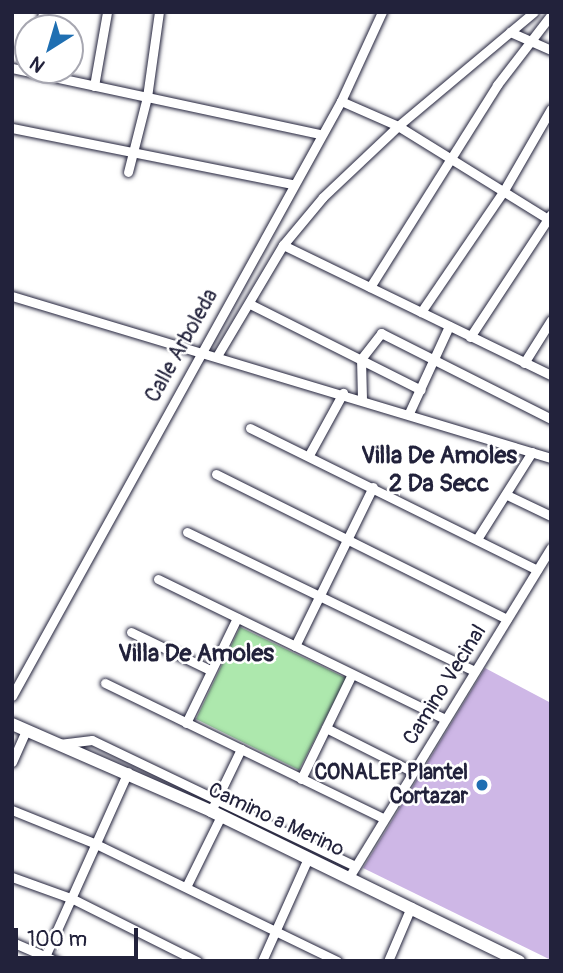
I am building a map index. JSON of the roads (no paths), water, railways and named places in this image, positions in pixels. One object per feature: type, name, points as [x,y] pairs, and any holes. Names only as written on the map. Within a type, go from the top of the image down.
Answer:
[{"type":"street","points":[[94,86],[107,12]]},
{"type":"street","points":[[128,172],[147,97],[159,12]]},
{"type":"street","name":"Calle Arboleda","points":[[12,696],[198,351],[319,134],[341,100],[382,12]]},
{"type":"street","points":[[217,356],[283,245],[330,190],[398,126],[534,12]]},
{"type":"street","points":[[370,287],[530,38],[551,15]]},
{"type":"street","points":[[510,32],[530,38],[551,50]]},
{"type":"street","points":[[84,84],[319,134]]},
{"type":"street","points":[[341,100],[398,126],[550,218],[470,337]]},
{"type":"street","points":[[421,312],[503,192],[551,109]]},
{"type":"street","points":[[12,128],[292,184]]},
{"type":"street","points":[[283,245],[551,375]]},
{"type":"street","points":[[12,296],[409,413],[551,458]]},
{"type":"street","points":[[250,304],[421,390]]},
{"type":"street","points":[[524,363],[551,320]]},
{"type":"street","points":[[409,413],[449,326]]},
{"type":"street","points":[[362,399],[361,359],[378,334],[389,336],[551,419]]},
{"type":"street","points":[[309,454],[342,393]]},
{"type":"street","points":[[250,428],[309,454],[537,570]]},
{"type":"street","points":[[477,539],[532,452]]},
{"type":"street","points":[[216,474],[507,619]]},
{"type":"street","points":[[295,646],[373,487]]},
{"type":"street","points":[[507,495],[551,516]]},
{"type":"street","points":[[187,531],[474,671]]},
{"type":"street","name":"Camino Vecinal","points":[[352,871],[411,771],[551,548]]},
{"type":"street","points":[[158,579],[351,676],[445,719]]},
{"type":"street","points":[[186,723],[237,618]]},
{"type":"street","points":[[131,632],[211,670]]},
{"type":"street","points":[[301,779],[351,676]]},
{"type":"street","points":[[105,683],[383,818]]},
{"type":"street","name":"Camino a Merino","points":[[12,724],[128,772],[308,858],[352,871],[411,907],[511,959]]},
{"type":"street","points":[[326,728],[411,771]]},
{"type":"street","points":[[12,762],[26,730]]},
{"type":"street","points":[[59,744],[92,740],[218,798],[352,871]]},
{"type":"street","points":[[186,887],[216,813],[218,798],[242,750]]},
{"type":"street","points":[[44,958],[73,899],[128,772]]},
{"type":"street","points":[[12,810],[96,844],[337,961]]},
{"type":"street","points":[[261,961],[308,858]]},
{"type":"street","points":[[12,877],[73,899],[197,961]]},
{"type":"street","points":[[388,961],[411,907]]},
{"type":"street","points":[[12,942],[56,961]]},
{"type":"place","name":"CONALEP Plantel Cortazar","points":[[482,785]]},
{"type":"district","name":"Villa De Amoles 2 Da Secc","points":[[439,470]]},
{"type":"district","name":"Villa De Amoles","points":[[196,654]]}]
